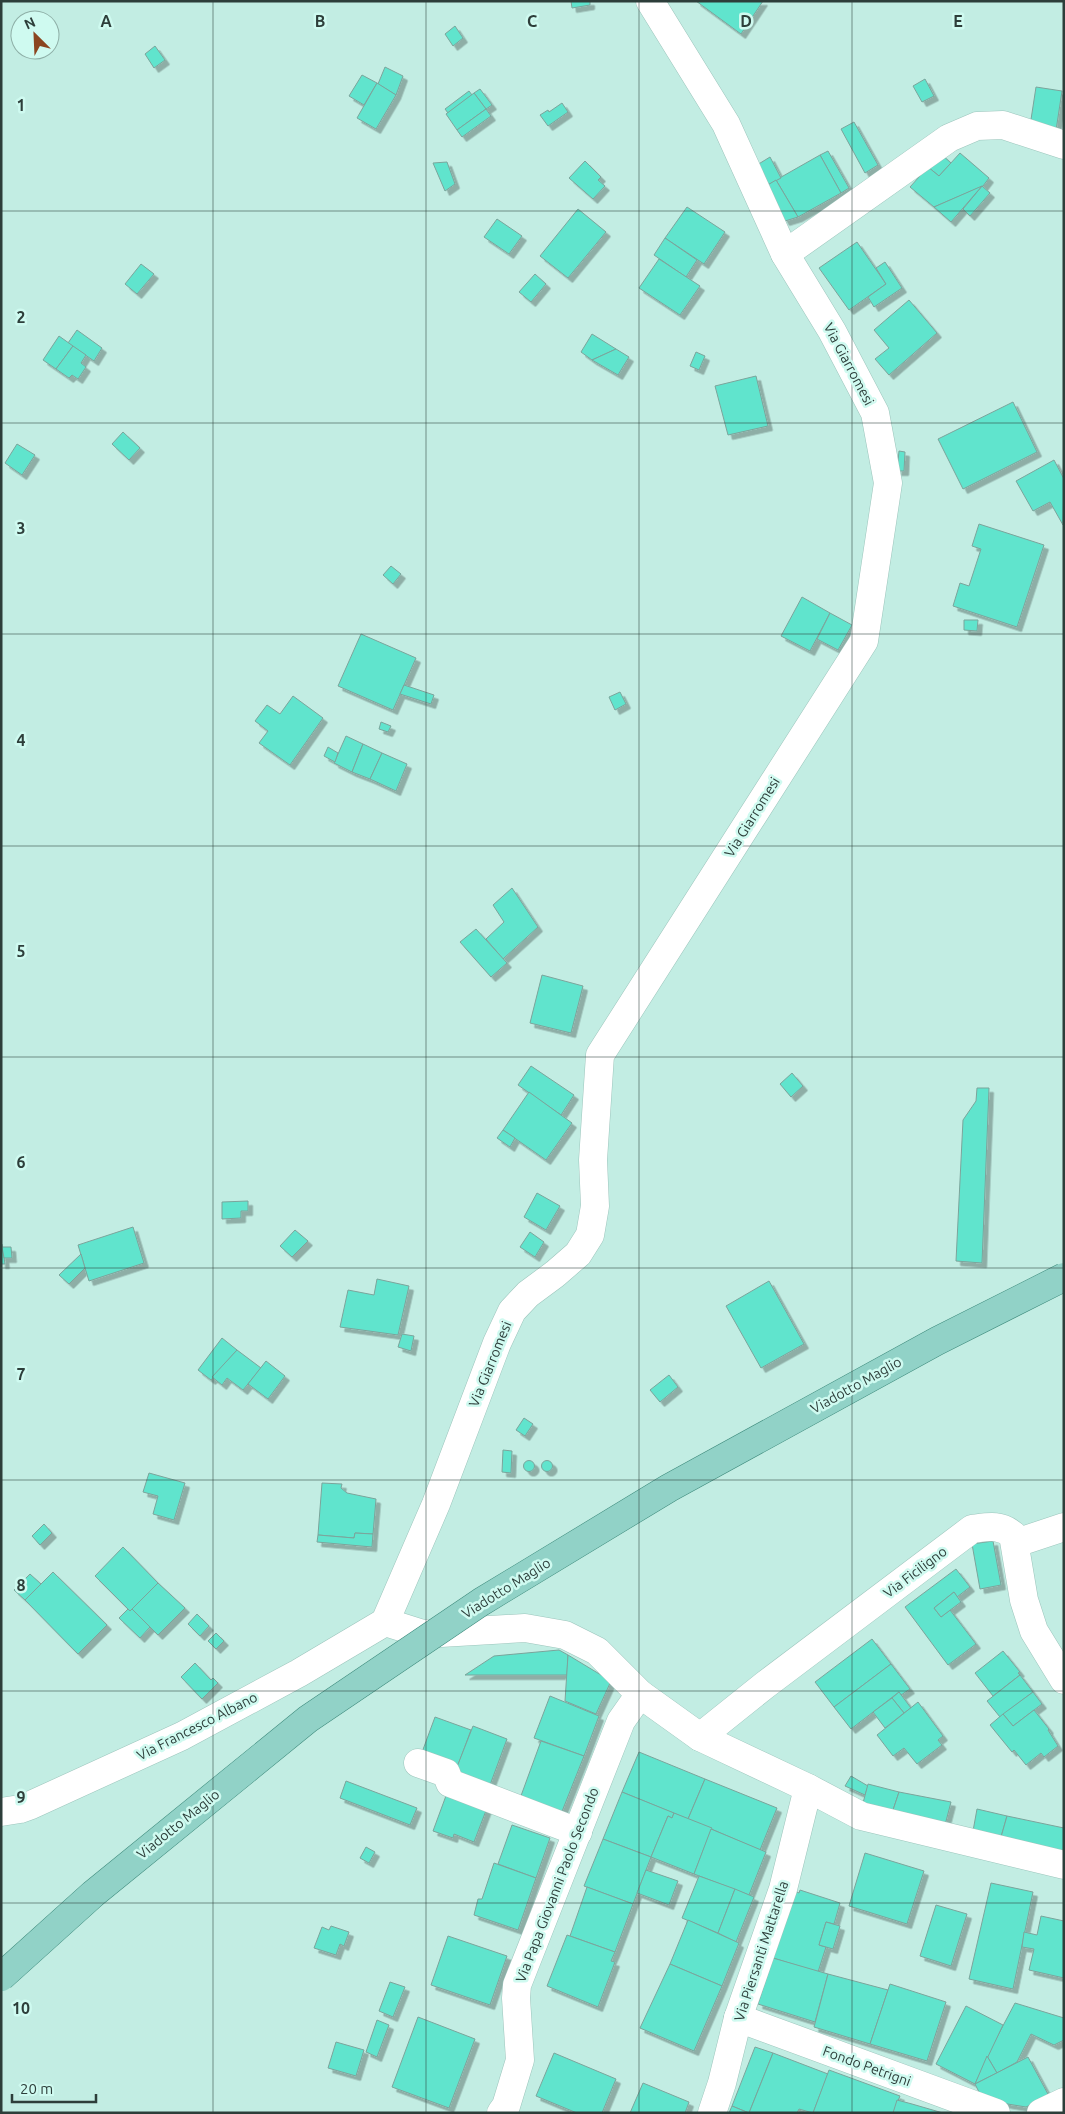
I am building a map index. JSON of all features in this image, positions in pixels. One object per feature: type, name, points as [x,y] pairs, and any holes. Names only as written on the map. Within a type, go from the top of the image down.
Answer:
[{"type":"main road","name":"Viadotto Maglio","points":[[1,1977],[93,1894],[308,1719],[481,1602],[668,1488],[937,1341],[1064,1277]]},
{"type":"street","name":"Via Giarromesi","points":[[385,1622],[436,1504],[497,1342],[512,1311],[528,1294],[578,1254],[590,1235],[596,1206],[593,1160],[600,1055],[864,641],[888,483],[875,413],[832,331],[785,254],[726,124],[650,1]]},
{"type":"street","points":[[785,254],[949,138],[977,126],[1003,125],[1064,145]]},
{"type":"street","name":"Via Ficiligno","points":[[700,1737],[764,1685],[972,1529],[993,1526],[1005,1528],[1013,1535],[1016,1543]]},
{"type":"street","points":[[1064,1527],[1033,1539],[1016,1543],[1024,1600],[1034,1631],[1064,1680]]},
{"type":"street","points":[[385,1622],[422,1634],[525,1628],[565,1635],[597,1651],[640,1694],[700,1737],[808,1788],[861,1816],[1064,1864]]},
{"type":"street","name":"Via Francesco Albano","points":[[1,1812],[31,1805],[182,1736],[299,1673],[385,1622]]},
{"type":"street","name":"Via Papa Giovanni Paolo Secondo","points":[[501,2113],[506,2106],[520,2060],[516,1998],[517,1985],[621,1721],[640,1694]]},
{"type":"street","points":[[418,1763],[446,1773],[450,1783],[578,1832]]},
{"type":"street","name":"Via Piersanti Mattarella","points":[[712,2113],[722,2083],[738,2018],[783,1889],[808,1788]]},
{"type":"street","name":"Fondo Petrigni","points":[[738,2018],[996,2113]]},
{"type":"street","points":[[1041,2113],[1064,2102]]},
{"type":"building","points":[[571,1],[590,1],[590,5],[572,8]]},
{"type":"building","points":[[696,1],[763,1],[741,34]]},
{"type":"building","points":[[455,26],[463,38],[453,46],[445,34]]},
{"type":"building","points":[[155,46],[165,60],[154,68],[145,54]]},
{"type":"building","points":[[385,67],[403,76],[396,95],[378,84]]},
{"type":"building","points":[[362,75],[377,83],[364,105],[349,96]]},
{"type":"building","points":[[925,79],[934,96],[922,102],[913,86]]},
{"type":"building","points":[[377,83],[396,95],[376,129],[357,118]]},
{"type":"building","points":[[1036,87],[1062,91],[1055,137],[1030,126]]},
{"type":"building","points":[[480,89],[492,105],[486,109],[474,93]]},
{"type":"building","points":[[469,91],[472,95],[448,113],[445,109]]},
{"type":"building","points":[[474,93],[486,109],[457,130],[446,114]]},
{"type":"building","points":[[562,103],[568,112],[548,126],[540,115],[548,110],[549,112]]},
{"type":"building","points":[[486,109],[491,116],[462,137],[457,130]]},
{"type":"building","points":[[854,122],[878,165],[865,173],[841,129]]},
{"type":"building","points":[[828,151],[849,188],[841,193],[820,155]]},
{"type":"building","points":[[940,153],[951,163],[939,176],[928,167]]},
{"type":"building","points":[[960,153],[989,178],[983,186],[934,207],[910,187],[928,167],[939,176]]},
{"type":"building","points":[[820,155],[841,193],[798,217],[776,180]]},
{"type":"building","points":[[770,157],[781,178],[766,186],[757,165]]},
{"type":"building","points":[[585,161],[601,177],[598,180],[605,186],[593,199],[569,178]]},
{"type":"building","points":[[447,162],[455,184],[445,191],[433,163]]},
{"type":"building","points":[[776,180],[798,217],[785,221],[766,186]]},
{"type":"building","points":[[982,186],[990,193],[970,216],[963,209]]},
{"type":"building","points":[[982,186],[951,222],[934,207]]},
{"type":"building","points":[[687,207],[725,232],[704,264],[665,238]]},
{"type":"building","points":[[578,209],[606,232],[568,278],[540,256]]},
{"type":"building","points":[[497,219],[522,236],[509,254],[484,237]]},
{"type":"building","points":[[665,238],[697,260],[686,277],[654,255]]},
{"type":"building","points":[[857,242],[886,284],[849,310],[819,268]]},
{"type":"building","points":[[659,259],[700,286],[680,315],[639,288]]},
{"type":"building","points":[[885,262],[902,288],[874,307],[868,297],[886,284],[876,268]]},
{"type":"building","points":[[141,264],[154,274],[137,294],[125,284]]},
{"type":"building","points":[[535,274],[546,284],[531,302],[519,292]]},
{"type":"building","points":[[909,300],[937,333],[889,375],[875,359],[889,348],[874,330]]},
{"type":"building","points":[[77,330],[102,348],[94,361],[68,343]]},
{"type":"building","points":[[592,334],[616,349],[592,360],[581,352]]},
{"type":"building","points":[[59,336],[73,346],[56,369],[43,360]]},
{"type":"building","points":[[73,346],[86,355],[81,363],[86,367],[78,379],[72,375],[69,378],[56,369]]},
{"type":"building","points":[[616,349],[629,357],[618,375],[592,360]]},
{"type":"building","points":[[696,352],[705,356],[699,370],[690,366]]},
{"type":"building","points":[[756,376],[768,426],[728,435],[715,386]]},
{"type":"building","points":[[1013,402],[1037,452],[963,489],[938,439]]},
{"type":"building","points":[[123,432],[140,448],[129,460],[112,444]]},
{"type":"building","points":[[17,444],[35,455],[22,475],[5,463]]},
{"type":"building","points":[[899,451],[905,452],[904,471],[897,471]]},
{"type":"building","points":[[1054,460],[1064,479],[1063,525],[1050,502],[1033,511],[1016,481]]},
{"type":"building","points":[[979,524],[1044,545],[1017,627],[953,606],[960,583],[969,586],[981,549],[972,546]]},
{"type":"building","points":[[391,566],[401,574],[393,584],[383,575]]},
{"type":"building","points":[[802,597],[830,613],[810,651],[781,636]]},
{"type":"building","points":[[830,613],[852,625],[838,650],[817,639]]},
{"type":"building","points":[[964,620],[978,620],[977,631],[964,630]]},
{"type":"building","points":[[361,634],[416,658],[393,710],[338,686]]},
{"type":"building","points":[[404,685],[434,695],[431,704],[400,694]]},
{"type":"building","points":[[620,692],[626,704],[615,710],[609,697]]},
{"type":"building","points":[[293,696],[323,718],[290,765],[259,743],[268,731],[255,721],[267,705],[280,714]]},
{"type":"building","points":[[381,722],[391,726],[388,732],[379,729]]},
{"type":"building","points":[[346,736],[363,744],[352,772],[334,763]]},
{"type":"building","points":[[363,744],[382,753],[370,779],[352,772]]},
{"type":"building","points":[[328,747],[338,753],[335,762],[324,756]]},
{"type":"building","points":[[382,753],[407,764],[396,791],[370,779]]},
{"type":"building","points":[[512,888],[538,927],[503,959],[486,939],[504,922],[493,905]]},
{"type":"building","points":[[476,929],[507,963],[491,977],[460,942]]},
{"type":"building","points":[[542,975],[583,986],[571,1033],[530,1023]]},
{"type":"building","points":[[531,1066],[574,1095],[561,1115],[518,1085]]},
{"type":"building","points":[[792,1073],[803,1086],[791,1097],[780,1084]]},
{"type":"building","points":[[977,1088],[989,1088],[982,1263],[956,1261],[963,1120],[976,1101]]},
{"type":"building","points":[[529,1092],[572,1123],[546,1160],[503,1130]]},
{"type":"building","points":[[503,1130],[515,1138],[510,1147],[497,1138]]},
{"type":"building","points":[[537,1193],[560,1206],[546,1230],[524,1217]]},
{"type":"building","points":[[248,1201],[248,1211],[241,1211],[241,1218],[222,1219],[222,1202]]},
{"type":"building","points":[[133,1227],[144,1263],[89,1281],[78,1245]]},
{"type":"building","points":[[295,1230],[308,1241],[292,1257],[280,1246]]},
{"type":"building","points":[[530,1232],[544,1242],[535,1257],[520,1247]]},
{"type":"building","points":[[2,1244],[5,1264],[1,1264]]},
{"type":"building","points":[[2,1247],[11,1247],[12,1258],[4,1258]]},
{"type":"building","points":[[81,1254],[85,1268],[69,1284],[59,1275]]},
{"type":"building","points":[[377,1279],[409,1286],[398,1335],[340,1327],[348,1290],[374,1295]]},
{"type":"building","points":[[769,1281],[804,1344],[761,1368],[726,1306]]},
{"type":"building","points":[[402,1334],[414,1336],[411,1351],[398,1347]]},
{"type":"building","points":[[222,1338],[237,1350],[211,1380],[198,1370]]},
{"type":"building","points":[[237,1350],[261,1368],[243,1390],[227,1378],[222,1385],[212,1377]]},
{"type":"building","points":[[266,1361],[285,1376],[268,1399],[248,1384]]},
{"type":"building","points":[[669,1375],[678,1387],[660,1402],[650,1390]]},
{"type":"building","points":[[524,1418],[533,1424],[525,1436],[516,1430]]},
{"type":"building","points":[[503,1450],[512,1451],[511,1473],[502,1472]]},
{"type":"building","points":[[529,1460],[535,1466],[529,1472],[523,1466]]},
{"type":"building","points":[[545,1461],[549,1461],[552,1466],[551,1470],[545,1471],[542,1468],[542,1464]]},
{"type":"building","points":[[149,1473],[185,1483],[174,1520],[153,1514],[158,1496],[143,1492]]},
{"type":"building","points":[[322,1483],[342,1484],[341,1488],[347,1493],[376,1499],[373,1534],[355,1533],[354,1538],[318,1535]]},
{"type":"building","points":[[44,1524],[52,1533],[40,1545],[32,1536]]},
{"type":"building","points":[[355,1533],[373,1534],[372,1547],[317,1542],[318,1535],[354,1538]]},
{"type":"building","points":[[993,1541],[1001,1585],[980,1589],[972,1544]]},
{"type":"building","points":[[123,1547],[158,1583],[130,1611],[95,1576]]},
{"type":"building","points":[[956,1569],[970,1587],[957,1597],[954,1592],[934,1608],[941,1617],[950,1610],[976,1644],[948,1665],[905,1607]]},
{"type":"building","points":[[53,1572],[107,1625],[78,1654],[25,1600]]},
{"type":"building","points":[[30,1574],[41,1584],[25,1600],[14,1590]]},
{"type":"building","points":[[158,1583],[185,1608],[158,1635],[132,1609]]},
{"type":"building","points":[[954,1592],[961,1602],[941,1617],[934,1608]]},
{"type":"building","points":[[128,1609],[130,1611],[132,1609],[150,1627],[140,1638],[119,1618]]},
{"type":"building","points":[[197,1614],[209,1626],[200,1636],[188,1624]]},
{"type":"building","points":[[216,1633],[224,1641],[216,1649],[208,1641]]},
{"type":"building","points":[[872,1639],[891,1664],[834,1707],[815,1682]]},
{"type":"building","points":[[559,1650],[568,1655],[567,1675],[465,1675],[494,1656]]},
{"type":"building","points":[[1003,1651],[1020,1672],[1018,1673],[1020,1675],[993,1696],[975,1673]]},
{"type":"building","points":[[568,1655],[611,1681],[596,1714],[565,1701]]},
{"type":"building","points":[[195,1663],[211,1680],[213,1678],[218,1683],[202,1699],[181,1677]]},
{"type":"building","points":[[891,1664],[910,1689],[901,1695],[899,1692],[851,1729],[834,1707]]},
{"type":"building","points":[[1020,1675],[1033,1692],[1000,1717],[987,1701]]},
{"type":"building","points":[[899,1692],[911,1708],[904,1713],[892,1698]]},
{"type":"building","points":[[1033,1692],[1042,1704],[1013,1726],[1003,1714]]},
{"type":"building","points":[[550,1696],[599,1716],[584,1756],[534,1738]]},
{"type":"building","points":[[892,1698],[904,1713],[885,1728],[873,1712]]},
{"type":"building","points":[[918,1702],[943,1736],[938,1740],[942,1745],[917,1764],[904,1748],[893,1756],[877,1735]]},
{"type":"building","points":[[1034,1710],[1049,1729],[1058,1746],[1044,1757],[1041,1753],[1026,1765],[1014,1750],[1012,1752],[990,1725],[1003,1714],[1013,1726]]},
{"type":"building","points":[[435,1717],[471,1730],[457,1768],[421,1755]]},
{"type":"building","points":[[473,1726],[507,1739],[490,1785],[455,1772]]},
{"type":"building","points":[[541,1741],[584,1756],[559,1819],[518,1804]]},
{"type":"building","points":[[639,1752],[705,1779],[688,1819],[622,1792]]},
{"type":"building","points":[[851,1776],[868,1786],[865,1795],[845,1786]]},
{"type":"building","points":[[705,1779],[777,1808],[760,1850],[688,1819]]},
{"type":"building","points":[[346,1781],[417,1808],[410,1825],[340,1798]]},
{"type":"building","points":[[868,1784],[899,1792],[892,1813],[863,1803]]},
{"type":"building","points":[[622,1792],[674,1813],[672,1818],[668,1816],[651,1857],[603,1839]]},
{"type":"building","points":[[899,1792],[951,1802],[945,1825],[892,1813]]},
{"type":"building","points":[[447,1793],[487,1808],[474,1842],[454,1834],[453,1838],[433,1831]]},
{"type":"building","points":[[977,1809],[1007,1816],[1001,1837],[973,1831]]},
{"type":"building","points":[[674,1813],[712,1828],[694,1874],[651,1857],[668,1816],[672,1818]]},
{"type":"building","points":[[1007,1816],[1064,1828],[1064,1852],[1001,1837]]},
{"type":"building","points":[[512,1825],[550,1838],[536,1878],[498,1864]]},
{"type":"building","points":[[711,1829],[766,1852],[749,1895],[694,1874]]},
{"type":"building","points":[[603,1839],[651,1857],[633,1904],[584,1886]]},
{"type":"building","points":[[366,1847],[375,1852],[369,1863],[360,1858]]},
{"type":"building","points":[[865,1853],[924,1871],[907,1924],[849,1906]]},
{"type":"building","points":[[494,1863],[536,1878],[518,1930],[474,1915],[478,1899],[482,1899]]},
{"type":"building","points":[[646,1870],[678,1881],[669,1905],[637,1893]]},
{"type":"building","points":[[699,1876],[735,1889],[718,1933],[682,1918]]},
{"type":"building","points":[[991,1883],[1033,1892],[1013,1989],[969,1979]]},
{"type":"building","points":[[587,1887],[633,1904],[615,1952],[570,1936]]},
{"type":"building","points":[[735,1889],[754,1897],[736,1942],[718,1933]]},
{"type":"building","points":[[800,1890],[840,1903],[834,1924],[826,1922],[819,1945],[826,1947],[818,1972],[773,1958],[795,1891],[799,1893]]},
{"type":"building","points":[[936,1905],[967,1914],[951,1966],[920,1956]]},
{"type":"building","points":[[1041,1916],[1064,1921],[1064,1978],[1029,1970],[1034,1949],[1022,1947],[1024,1932],[1037,1935]]},
{"type":"building","points":[[688,1920],[739,1943],[722,1986],[670,1964]]},
{"type":"building","points":[[826,1922],[840,1926],[833,1949],[819,1945]]},
{"type":"building","points":[[331,1926],[349,1932],[344,1946],[340,1944],[336,1955],[314,1948],[322,1927],[329,1930]]},
{"type":"building","points":[[567,1935],[615,1952],[611,1961],[615,1962],[598,2007],[547,1986]]},
{"type":"building","points":[[448,1936],[507,1956],[490,2005],[431,1985]]},
{"type":"building","points":[[773,1958],[828,1974],[815,2022],[758,2004]]},
{"type":"building","points":[[670,1964],[722,1986],[694,2051],[640,2028]]},
{"type":"building","points":[[828,1974],[888,1990],[870,2044],[814,2027]]},
{"type":"building","points":[[390,1982],[405,1987],[393,2017],[379,2011]]},
{"type":"building","points":[[890,1984],[946,2002],[927,2061],[870,2044]]},
{"type":"building","points":[[1015,2003],[1064,2018],[1064,2040],[1054,2045],[1031,2034],[1017,2062],[997,2073],[987,2056]]},
{"type":"building","points":[[966,2006],[1003,2025],[975,2084],[936,2064]]},
{"type":"building","points":[[418,2017],[475,2039],[449,2108],[392,2087]]},
{"type":"building","points":[[377,2020],[389,2025],[377,2057],[366,2052]]},
{"type":"building","points":[[336,2042],[364,2050],[356,2076],[328,2068]]},
{"type":"building","points":[[755,2047],[773,2053],[749,2113],[732,2106]]},
{"type":"building","points":[[554,2053],[616,2079],[602,2113],[577,2113],[536,2096]]},
{"type":"building","points":[[773,2053],[828,2074],[813,2113],[799,2109],[797,2113],[749,2113]]},
{"type":"building","points":[[987,2056],[997,2073],[975,2084]]},
{"type":"building","points":[[1028,2057],[1049,2096],[1026,2107],[983,2100],[975,2084]]},
{"type":"building","points":[[829,2070],[900,2096],[893,2113],[813,2113]]},
{"type":"building","points":[[643,2083],[689,2102],[685,2113],[630,2113]]},
{"type":"building","points":[[897,2100],[912,2104],[943,2113],[893,2113]]},
{"type":"building","points":[[732,2106],[749,2113],[729,2113]]}]
